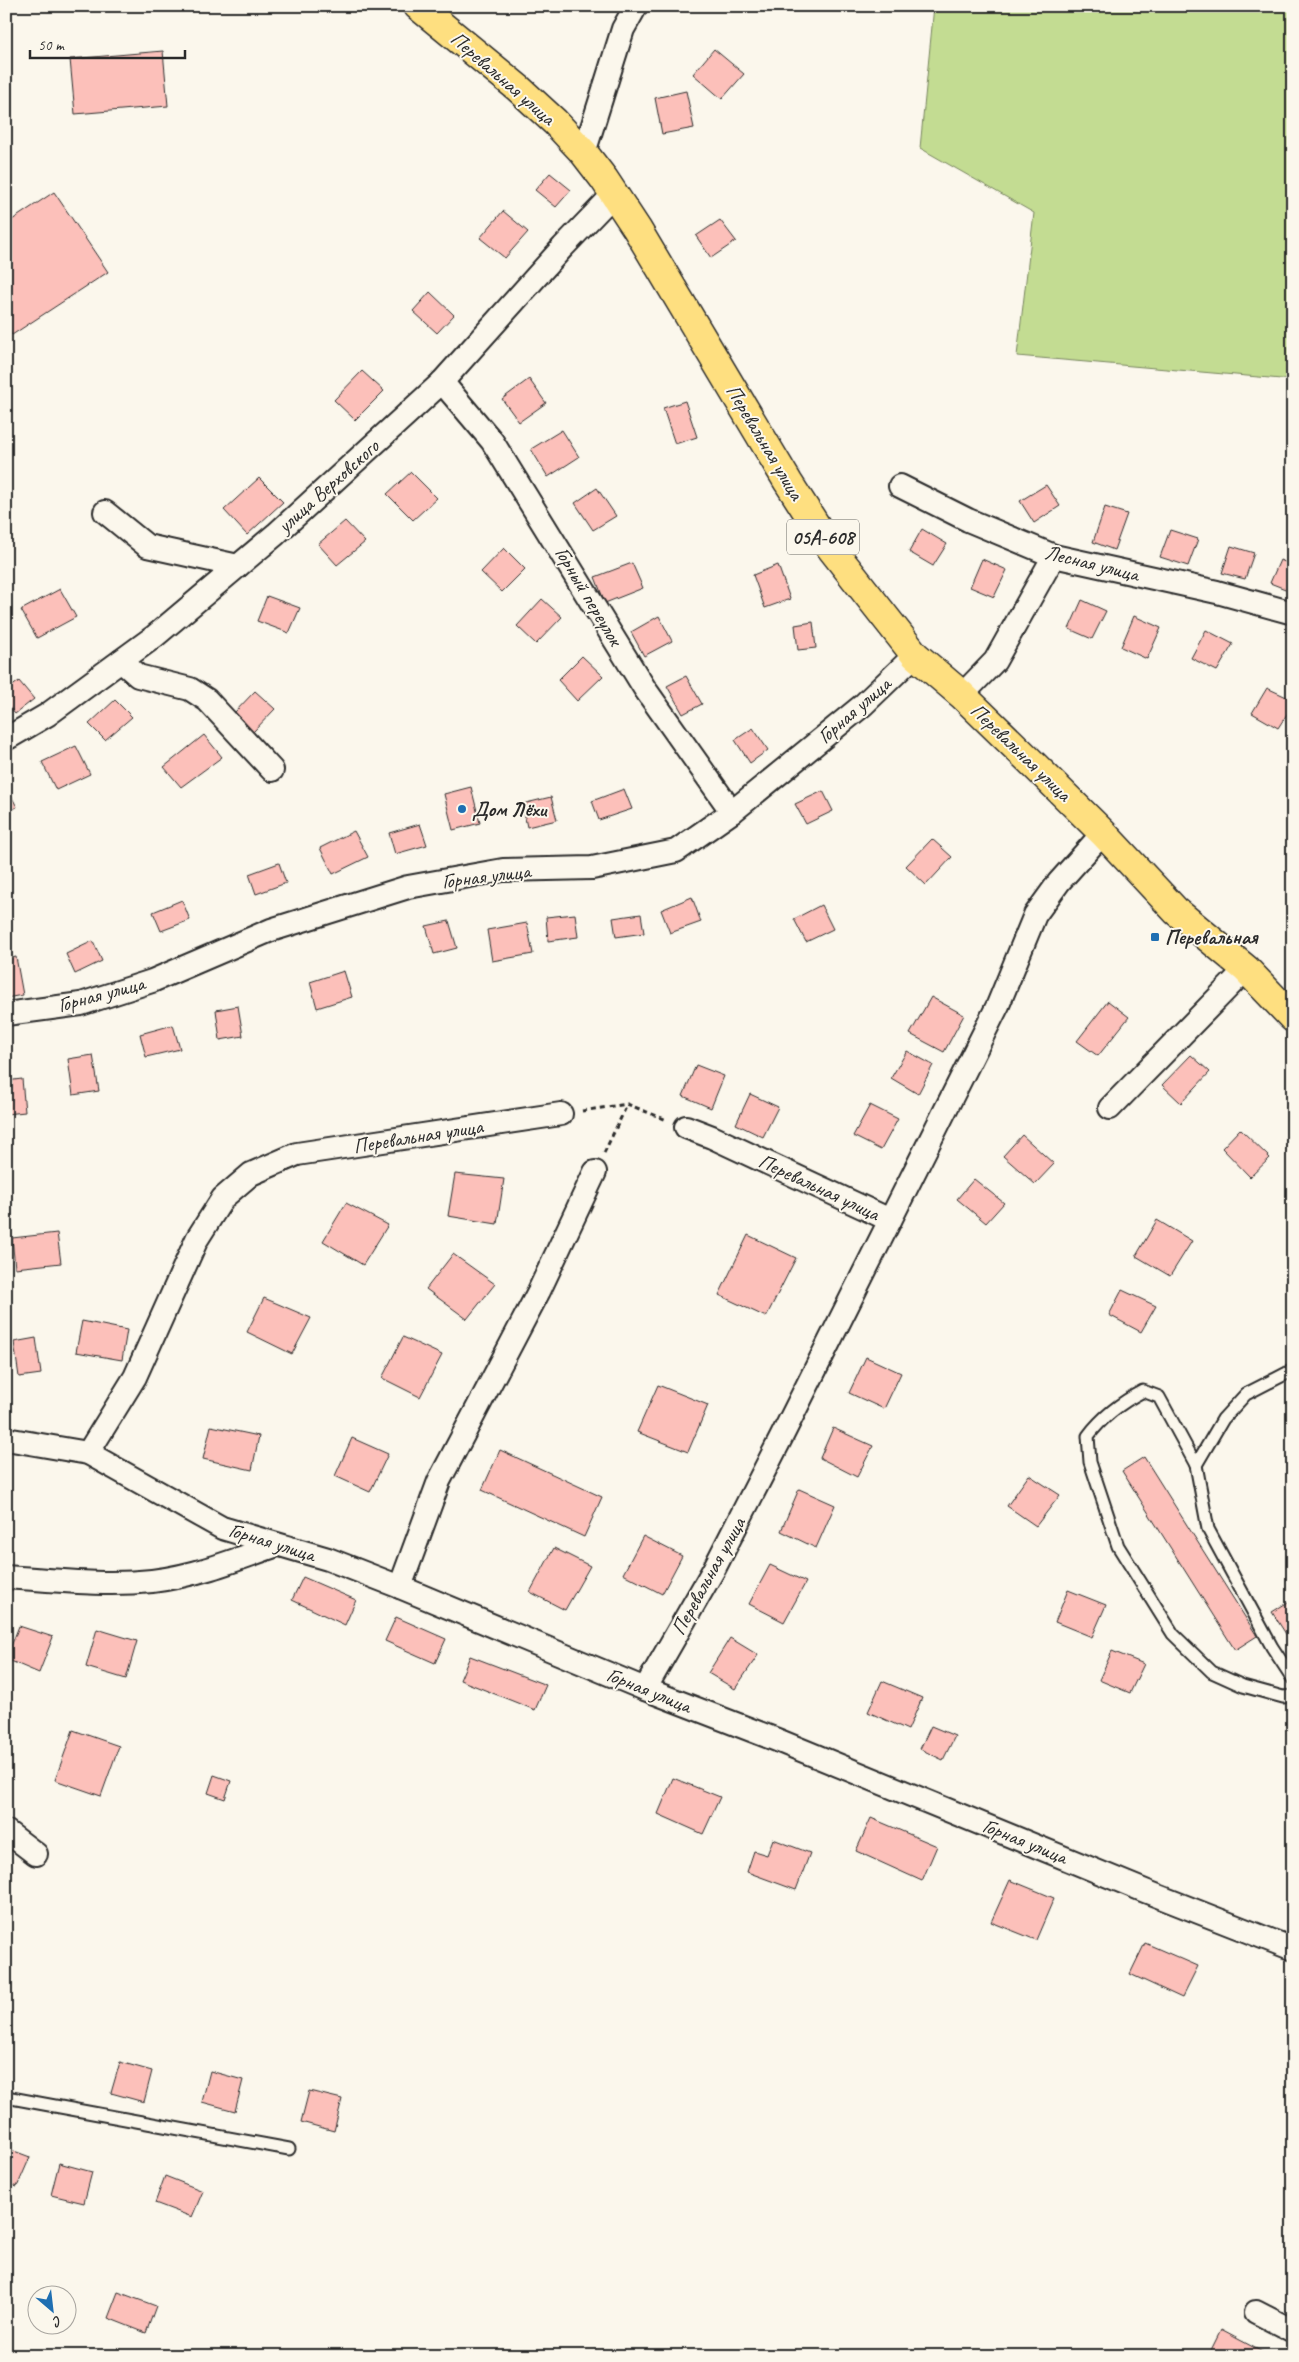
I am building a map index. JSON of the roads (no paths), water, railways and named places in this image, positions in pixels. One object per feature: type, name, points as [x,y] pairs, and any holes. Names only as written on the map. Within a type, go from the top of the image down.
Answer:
[{"type":"highway","name":"Перевальная улица","points":[[423,8],[518,88],[555,122],[584,153],[614,194],[788,482],[827,543],[915,655],[962,695],[1103,834],[1176,911],[1246,969],[1293,1018]]},
{"type":"street","points":[[584,153],[623,29],[636,6]]},
{"type":"street","name":"улица Верховского","points":[[6,738],[48,715],[121,661],[238,566],[442,382],[563,246],[614,194]]},
{"type":"street","name":"Горный переулок","points":[[442,382],[492,441],[645,689],[732,812]]},
{"type":"street","name":"Лесная улица","points":[[900,486],[968,520],[1054,556],[1217,592],[1293,613]]},
{"type":"street","points":[[105,512],[147,546],[238,566]]},
{"type":"street","points":[[962,695],[995,661],[1054,556]]},
{"type":"street","name":"Горная улица","points":[[6,1014],[81,1004],[117,993],[152,981],[271,930],[408,887],[503,870],[592,868],[676,851],[732,812],[863,705],[915,655]]},
{"type":"street","points":[[121,661],[138,676],[190,689],[207,700],[272,770]]},
{"type":"street","name":"Перевальная улица","points":[[645,1689],[714,1569],[890,1220],[998,1005],[1035,915],[1059,882],[1103,834]]},
{"type":"street","points":[[1110,1108],[1246,969]]},
{"type":"street","name":"Перевальная улица","points":[[88,1453],[136,1377],[197,1239],[223,1198],[251,1174],[297,1154],[561,1114]]},
{"type":"street","name":"Перевальная улица","points":[[686,1127],[890,1220]]},
{"type":"street","points":[[400,1587],[440,1480],[539,1291],[595,1172]]},
{"type":"street","name":"Горная улица","points":[[6,1439],[88,1453],[222,1528],[328,1559],[400,1587],[645,1689],[777,1740],[1145,1891],[1293,1949]]},
{"type":"street","points":[[6,1577],[102,1584],[153,1580],[217,1567],[277,1545]]},
{"type":"street","points":[[6,1831],[36,1854]]},
{"type":"street","points":[[1256,2312],[1293,2331]]},
{"type":"lane","points":[[1196,1465],[1223,1419],[1246,1394],[1293,1370]]},
{"type":"lane","points":[[1293,1679],[1272,1647],[1208,1529],[1196,1465],[1159,1397],[1142,1391],[1125,1400],[1100,1420],[1088,1436],[1090,1462],[1118,1546],[1173,1634],[1212,1672],[1243,1686],[1283,1697],[1293,1696]]},
{"type":"lane","points":[[6,2097],[289,2149]]},
{"type":"place","name":"Дом Лёхи","points":[[462,809]]},
{"type":"place","name":"Перевальная","points":[[1155,937]]}]
